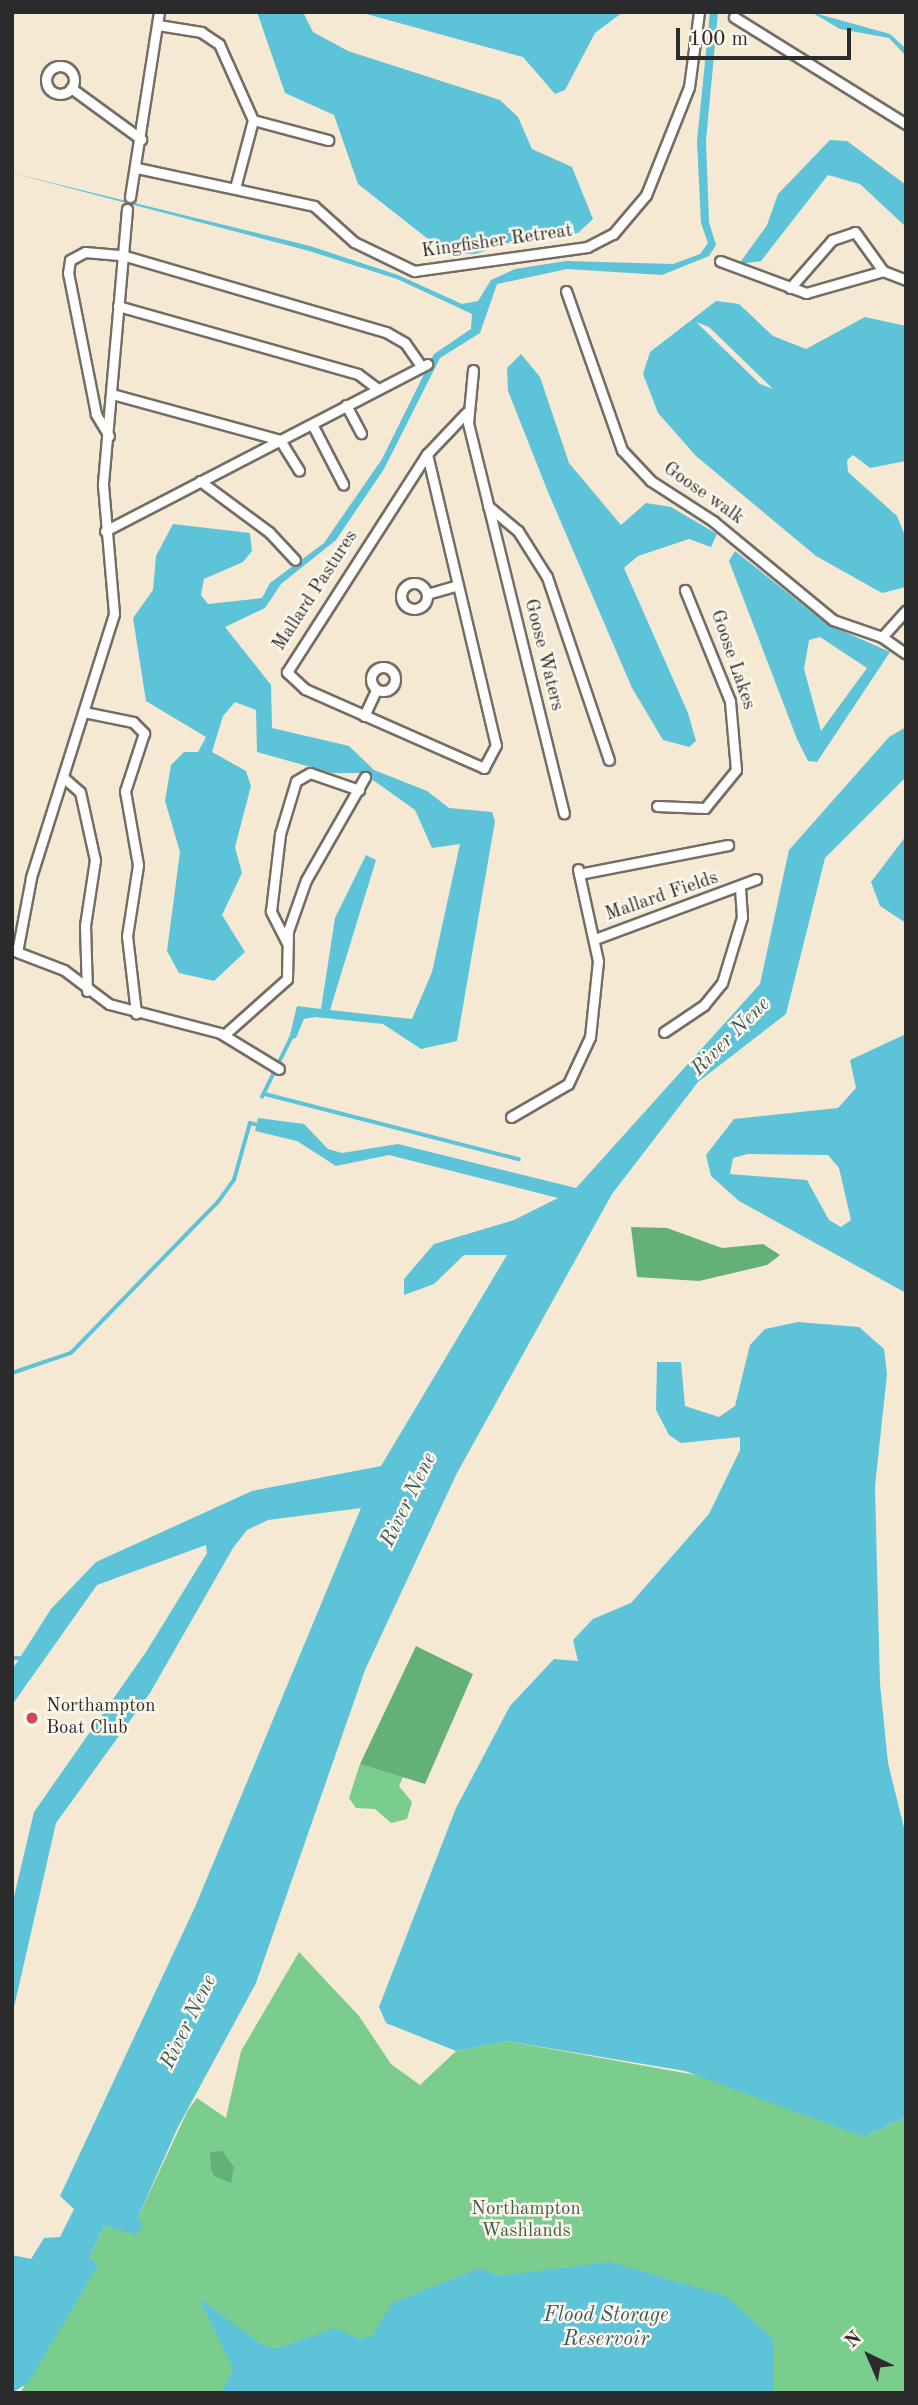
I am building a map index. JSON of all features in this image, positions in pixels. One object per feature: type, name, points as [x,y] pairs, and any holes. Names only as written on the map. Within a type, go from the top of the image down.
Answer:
[{"type":"street","points":[[130,197],[137,168],[159,12]]},
{"type":"street","name":"Kingfisher Retreat","points":[[235,188],[325,214],[354,242],[414,271],[598,243],[638,208],[653,180],[689,87],[699,12]]},
{"type":"street","points":[[734,17],[906,124]]},
{"type":"street","points":[[137,168],[235,188],[253,120],[215,39],[158,25]]},
{"type":"street","points":[[71,88],[141,139]]},
{"type":"street","points":[[253,120],[328,140]]},
{"type":"street","points":[[127,209],[109,436],[105,531],[114,614],[32,877],[17,952],[64,970],[87,991],[136,1013],[224,1035],[279,1069]]},
{"type":"street","points":[[790,288],[832,240],[855,232],[883,271],[906,280]]},
{"type":"street","points":[[105,531],[424,365],[405,343],[386,332],[122,255],[85,252],[68,266],[96,414],[109,436]]},
{"type":"street","points":[[720,261],[806,293],[883,271]]},
{"type":"street","name":"Goose walk","points":[[566,291],[622,450],[651,481],[713,521],[832,620],[882,636],[906,654]]},
{"type":"street","points":[[118,306],[358,374],[378,389]]},
{"type":"street","name":"Goose Waters","points":[[473,370],[466,413],[564,813]]},
{"type":"street","points":[[112,394],[280,440],[299,471]]},
{"type":"street","points":[[346,405],[361,433]]},
{"type":"street","name":"Mallard Pastures","points":[[427,454],[496,745],[494,759],[476,767],[294,682],[288,665],[427,454],[466,413]]},
{"type":"street","points":[[312,424],[344,484]]},
{"type":"street","points":[[200,481],[268,532],[295,561]]},
{"type":"street","name":"Goose Waters","points":[[488,506],[518,531],[547,577],[609,760]]},
{"type":"street","points":[[427,594],[458,585]]},
{"type":"street","name":"Goose Lakes","points":[[657,806],[705,808],[736,770],[730,701],[685,590]]},
{"type":"street","points":[[882,636],[906,610]]},
{"type":"street","points":[[363,716],[376,690]]},
{"type":"street","points":[[85,712],[133,722],[144,733],[125,791],[138,865],[127,936],[136,1013]]},
{"type":"street","points":[[287,943],[271,911],[280,834],[296,781],[310,773],[359,790]]},
{"type":"street","points":[[224,1035],[286,979],[287,943],[319,848],[365,777]]},
{"type":"street","points":[[64,778],[80,792],[95,860],[85,925],[87,991]]},
{"type":"street","name":"Mallard Fields","points":[[511,1116],[556,1095],[575,1073],[596,1005],[595,939],[578,872],[728,845]]},
{"type":"street","name":"Mallard Fields","points":[[595,939],[740,888],[756,879]]},
{"type":"street","name":"Mallard Fields","points":[[664,1032],[704,1005],[722,983],[742,917],[740,888]]},
{"type":"green space","points":[[631,1227],[667,1228],[722,1248],[763,1244],[780,1255],[767,1265],[699,1281],[637,1277]]},
{"type":"green space","points":[[416,1646],[473,1674],[425,1784],[360,1764]]},
{"type":"green space","points":[[360,1764],[403,1777],[399,1786],[412,1802],[407,1819],[391,1823],[375,1809],[356,1808],[349,1798]]},
{"type":"green space","name":"Northampton Washlands","points":[[299,1952],[359,2016],[391,2064],[420,2085],[456,2051],[506,2041],[718,2079],[864,2137],[906,2117],[906,2393],[20,2393],[98,2265],[90,2256],[104,2226],[136,2234],[142,2226],[138,2217],[188,2110],[197,2098],[226,2118],[241,2051]]},
{"type":"green space","points":[[222,2151],[234,2167],[231,2183],[214,2176],[211,2168],[210,2152]]},
{"type":"water","points":[[257,12],[303,12],[313,32],[348,51],[500,100],[518,117],[532,149],[572,167],[593,219],[578,233],[523,238],[475,254],[453,253],[428,239],[358,184],[334,115],[285,93]]},
{"type":"water","points":[[359,12],[623,12],[595,33],[565,90],[555,94],[523,57]]},
{"type":"water","points":[[710,12],[718,12],[706,141],[709,222],[716,245],[709,256],[662,275],[567,269],[497,284],[480,333],[440,358],[384,469],[336,540],[281,584],[265,608],[225,627],[271,685],[272,728],[349,746],[374,770],[427,791],[449,808],[492,812],[495,821],[457,1041],[421,1049],[383,1024],[315,1017],[304,1019],[296,1038],[289,1039],[297,1006],[321,1009],[335,918],[366,855],[376,860],[330,1010],[412,1019],[432,972],[460,844],[432,848],[415,810],[363,773],[332,773],[257,752],[256,710],[235,702],[223,716],[212,752],[246,771],[251,786],[235,847],[242,873],[222,915],[245,952],[214,981],[179,973],[167,951],[180,852],[165,801],[171,765],[184,752],[198,752],[206,737],[146,701],[133,618],[153,590],[156,556],[173,524],[250,533],[252,551],[243,562],[204,579],[201,595],[208,604],[262,598],[270,583],[324,543],[382,459],[434,354],[471,329],[472,314],[397,279],[309,251],[12,173],[310,246],[398,275],[462,304],[478,301],[491,280],[515,269],[566,261],[673,264],[700,254],[708,243],[701,223],[697,141]]},
{"type":"water","points":[[811,12],[890,34],[905,48],[906,56],[889,38],[840,29]]},
{"type":"water","points":[[830,140],[847,141],[906,185],[906,227],[860,184],[828,175],[761,261],[739,264],[767,225],[778,194]]},
{"type":"water","points":[[716,301],[739,304],[773,336],[806,349],[865,317],[906,326],[906,461],[870,468],[853,455],[847,460],[848,472],[897,516],[906,538],[906,587],[882,593],[816,556],[696,456],[658,413],[643,374],[650,352]],"holes":[[[696,322],[709,327],[773,389],[760,384]]]},
{"type":"water","points":[[521,354],[540,377],[569,463],[621,525],[646,503],[671,507],[717,534],[711,547],[689,539],[638,556],[624,568],[688,713],[696,741],[689,747],[663,740],[632,688],[548,492],[508,391],[507,368]]},
{"type":"water","points":[[735,551],[827,624],[890,652],[817,762],[808,761],[797,739],[729,561]],"holes":[[[820,637],[867,668],[821,731],[804,669],[809,640]]]},
{"type":"water","name":"River Nene","points":[[906,727],[906,777],[825,858],[786,1014],[698,1082],[612,1194],[457,1473],[365,1670],[256,1983],[178,2127],[138,2217],[143,2226],[136,2235],[104,2226],[90,2256],[98,2265],[28,2383],[12,2393],[12,2255],[31,2259],[44,2238],[60,2237],[74,2209],[60,2196],[195,1907],[361,1508],[268,1520],[247,1530],[233,1548],[150,1693],[56,1823],[12,2016],[12,1905],[34,1812],[146,1652],[207,1553],[206,1545],[97,1585],[12,1705],[12,1670],[51,1609],[96,1562],[252,1491],[381,1466],[507,1255],[464,1255],[434,1284],[404,1295],[404,1279],[434,1244],[514,1220],[558,1198],[389,1155],[336,1166],[297,1141],[255,1131],[258,1118],[304,1124],[328,1149],[342,1153],[398,1144],[576,1188],[760,984],[789,850],[889,737]]},
{"type":"water","points":[[906,836],[906,923],[880,906],[871,882]]},
{"type":"water","points":[[906,1034],[906,1293],[739,1201],[711,1176],[706,1155],[734,1119],[838,1108],[856,1088],[850,1060]],"holes":[[[748,1154],[828,1155],[839,1168],[851,1220],[841,1227],[829,1220],[807,1180],[730,1174],[733,1158]]]},
{"type":"water","points":[[798,1322],[859,1327],[884,1349],[887,1374],[875,1486],[880,1684],[888,1763],[906,1836],[906,2117],[864,2137],[685,2071],[507,2041],[456,2051],[386,2023],[379,2007],[456,1808],[510,1706],[554,1659],[578,1661],[573,1640],[593,1619],[631,1603],[709,1514],[740,1450],[740,1437],[681,1443],[669,1435],[656,1410],[657,1362],[681,1362],[685,1406],[719,1417],[735,1406],[750,1345],[765,1329]]},
{"type":"water","name":"Flood Storage Reservoir","points":[[610,2262],[726,2296],[773,2339],[774,2393],[221,2393],[233,2369],[199,2298],[261,2344],[277,2349],[334,2328],[360,2339],[372,2336],[392,2303],[480,2268],[498,2276]]},
{"type":"waterway","points":[[262,1097],[292,1036]]},
{"type":"waterway","points":[[265,1094],[519,1159]]},
{"type":"waterway","points":[[12,1373],[71,1353],[218,1202],[234,1180],[250,1123],[259,1125]]},
{"type":"waterway","points":[[12,1658],[24,1658]]},
{"type":"place","name":"Northampton Boat Club","points":[[32,1718]]}]
